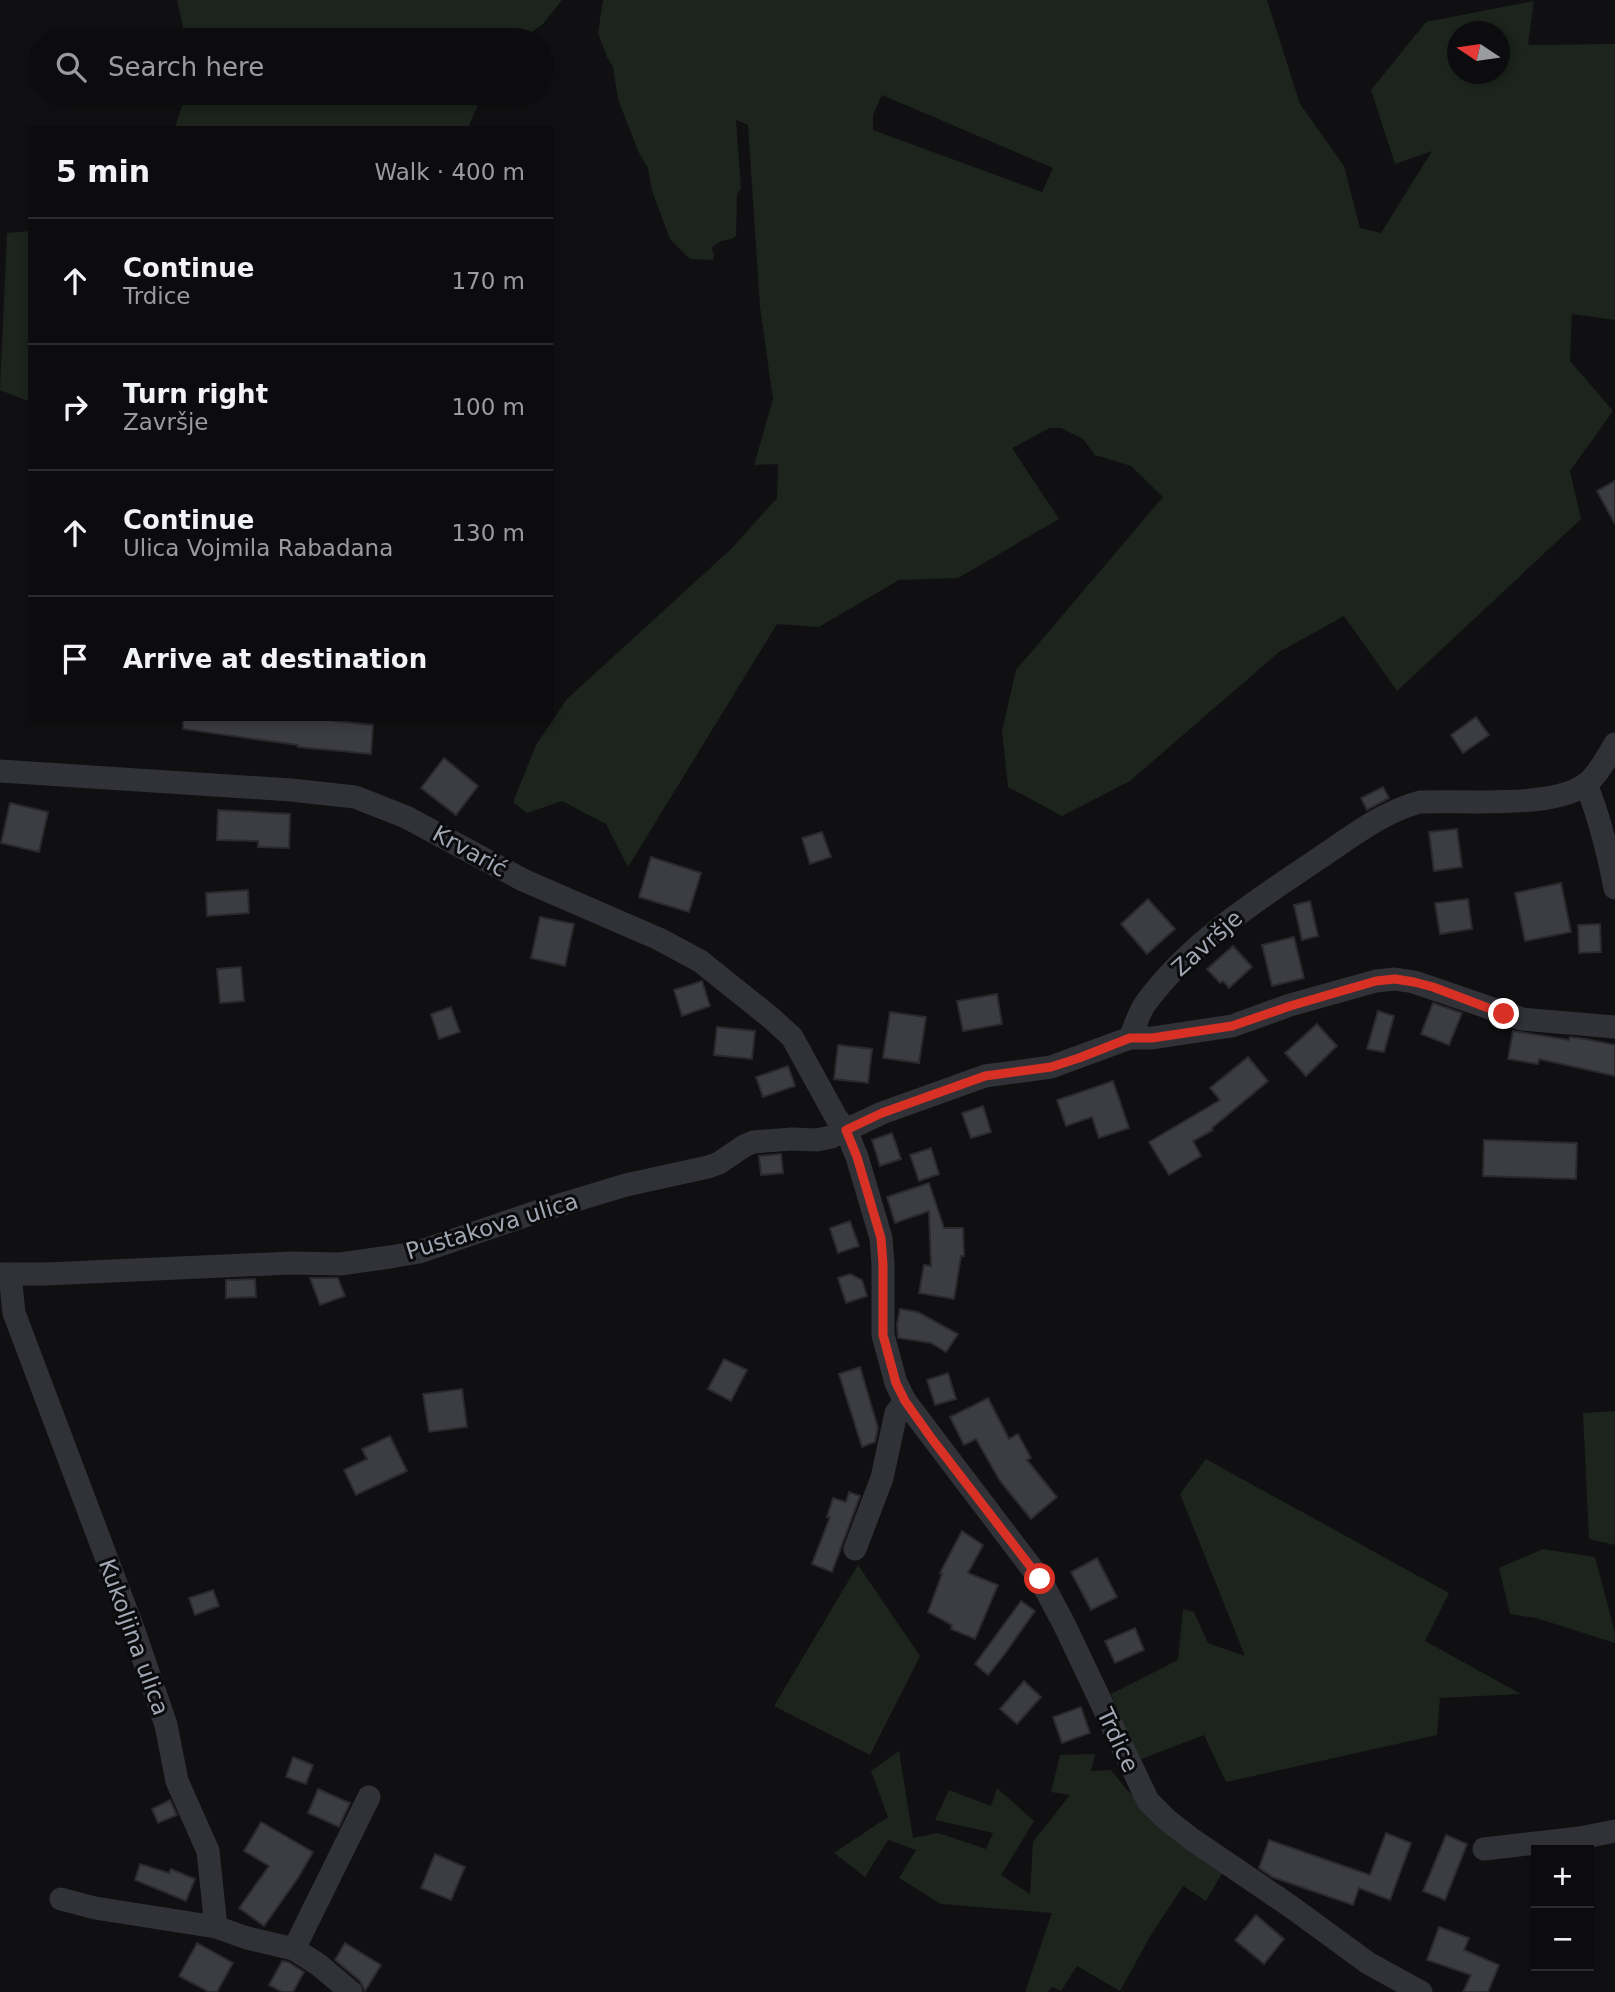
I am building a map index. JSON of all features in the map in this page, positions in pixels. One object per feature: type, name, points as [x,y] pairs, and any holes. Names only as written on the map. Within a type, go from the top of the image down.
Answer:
[{"type":"street","points":[[1615,744],[1604,763],[1586,784],[1606,843],[1615,888]]},
{"type":"street","name":"Krvarić","points":[[0,771],[291,790],[355,797],[406,817],[523,880],[659,939],[700,961],[792,1037],[836,1117],[846,1130]]},
{"type":"street","name":"Završje","points":[[1130,1038],[1144,1006],[1177,967],[1223,925],[1368,825],[1405,806],[1420,802],[1522,801],[1569,792],[1586,784]]},
{"type":"street","points":[[846,1130],[882,1113],[985,1076],[1051,1067],[1130,1038],[1152,1038],[1232,1026],[1376,981],[1395,979],[1433,987],[1522,1019],[1615,1027]]},
{"type":"street","name":"Pustakova ulica","points":[[5,1274],[291,1263],[341,1264],[390,1257],[419,1252],[626,1185],[708,1167],[753,1142],[817,1140],[846,1130]]},
{"type":"street","name":"Trdice","points":[[846,1130],[857,1157],[881,1238],[883,1335],[896,1383],[905,1401],[1040,1579],[1148,1801],[1193,1840],[1368,1963],[1421,1992]]},
{"type":"street","name":"Kukoljina ulica","points":[[5,1274],[14,1313],[134,1631],[166,1726],[177,1781],[208,1851],[216,1927]]},
{"type":"street","points":[[855,1549],[883,1478],[896,1413],[905,1401]]},
{"type":"street","points":[[294,1949],[369,1797]]},
{"type":"street","points":[[1484,1849],[1580,1838],[1615,1831]]},
{"type":"street","points":[[61,1899],[95,1908],[216,1927],[247,1938],[294,1949],[319,1965],[351,1992]]},
{"type":"shaded area","points":[[177,0],[562,0],[537,28],[183,28]]},
{"type":"shaded area","points":[[603,0],[1267,0],[1300,104],[1344,166],[1360,228],[1381,233],[1432,151],[1395,164],[1371,90],[1426,22],[1534,1],[1528,45],[1615,44],[1615,320],[1572,314],[1570,361],[1613,411],[1570,471],[1581,519],[1397,691],[1344,616],[1279,652],[1130,781],[1062,816],[1008,787],[1002,731],[1016,670],[1163,497],[1131,466],[1095,455],[1083,439],[1061,428],[1050,428],[1012,448],[1059,519],[958,578],[899,580],[819,627],[777,624],[628,867],[606,824],[562,801],[527,813],[513,802],[536,745],[567,699],[731,549],[777,498],[778,464],[754,465],[773,399],[760,307],[748,125],[736,120],[741,188],[737,195],[736,236],[711,248],[713,260],[690,259],[670,239],[652,191],[648,168],[638,151],[618,99],[613,67],[598,33]],"holes":[[[882,95],[1053,168],[1042,192],[873,130],[873,115]]]},
{"type":"shaded area","points":[[182,105],[478,105],[469,126],[176,126]]},
{"type":"shaded area","points":[[28,231],[28,401],[0,390],[7,233]]},
{"type":"shaded area","points":[[1615,1411],[1615,1545],[1589,1539],[1583,1413]]},
{"type":"shaded area","points":[[1206,1459],[1449,1593],[1425,1641],[1521,1694],[1440,1698],[1437,1735],[1226,1782],[1204,1735],[1139,1760],[1111,1694],[1178,1660],[1183,1609],[1194,1612],[1208,1643],[1245,1656],[1180,1494]]},
{"type":"shaded area","points":[[1543,1549],[1595,1557],[1615,1633],[1615,1643],[1536,1618],[1510,1614],[1499,1568]]},
{"type":"shaded area","points":[[858,1565],[920,1656],[870,1755],[774,1706]]},
{"type":"shaded area","points":[[899,1751],[913,1838],[938,1833],[986,1849],[993,1833],[935,1820],[949,1790],[991,1806],[997,1788],[1034,1821],[1001,1875],[1030,1894],[1033,1842],[1070,1795],[1051,1792],[1060,1755],[1095,1754],[1091,1771],[1111,1770],[1127,1790],[1224,1870],[1206,1901],[1183,1886],[1151,1935],[1120,1991],[1077,1966],[1061,1991],[1052,1987],[1048,1992],[1025,1992],[1052,1913],[941,1904],[899,1878],[916,1850],[888,1840],[865,1877],[834,1853],[888,1817],[871,1771]]},
{"type":"building","points":[[1615,481],[1615,524],[1597,491]]},
{"type":"building","points":[[1476,717],[1489,735],[1463,753],[1451,735]]},
{"type":"building","points":[[183,721],[336,721],[373,725],[371,754],[298,747],[183,729]]},
{"type":"building","points":[[444,758],[478,786],[456,815],[421,788]]},
{"type":"building","points":[[1383,787],[1389,798],[1367,810],[1361,798]]},
{"type":"building","points":[[10,803],[48,812],[39,852],[1,843]]},
{"type":"building","points":[[218,810],[290,814],[289,848],[258,847],[258,841],[217,840]]},
{"type":"building","points":[[1457,829],[1462,867],[1434,871],[1429,832]]},
{"type":"building","points":[[822,832],[831,857],[810,864],[802,838]]},
{"type":"building","points":[[651,857],[701,873],[689,912],[639,897]]},
{"type":"building","points":[[1561,883],[1571,932],[1525,941],[1515,893]]},
{"type":"building","points":[[248,890],[249,913],[207,916],[206,893]]},
{"type":"building","points":[[1148,899],[1175,929],[1147,954],[1121,924]]},
{"type":"building","points":[[1468,899],[1472,929],[1440,934],[1435,903]]},
{"type":"building","points":[[1310,901],[1318,936],[1302,940],[1294,905]]},
{"type":"building","points":[[540,917],[574,924],[565,966],[531,958]]},
{"type":"building","points":[[1600,924],[1601,952],[1579,953],[1578,925]]},
{"type":"building","points":[[1294,937],[1304,978],[1272,986],[1262,945]]},
{"type":"building","points":[[1233,946],[1252,967],[1229,988],[1207,969]]},
{"type":"building","points":[[241,967],[244,1001],[220,1003],[217,969]]},
{"type":"building","points":[[702,981],[710,1006],[682,1016],[674,990]]},
{"type":"building","points":[[997,994],[1002,1024],[963,1031],[957,1001]]},
{"type":"building","points":[[1433,1003],[1462,1013],[1449,1045],[1421,1034]]},
{"type":"building","points":[[451,1007],[460,1032],[439,1039],[431,1014]]},
{"type":"building","points":[[1378,1011],[1394,1016],[1384,1052],[1367,1049]]},
{"type":"building","points":[[890,1012],[926,1017],[919,1063],[883,1058]]},
{"type":"building","points":[[1317,1024],[1337,1046],[1306,1076],[1285,1053]]},
{"type":"building","points":[[717,1027],[755,1031],[752,1059],[714,1055]]},
{"type":"building","points":[[1513,1031],[1615,1045],[1615,1076],[1539,1059],[1538,1064],[1508,1059]]},
{"type":"building","points":[[838,1045],[872,1049],[868,1083],[834,1079]]},
{"type":"building","points":[[1248,1057],[1268,1081],[1212,1128],[1213,1130],[1193,1141],[1201,1156],[1169,1175],[1149,1142],[1220,1100],[1210,1088]]},
{"type":"building","points":[[788,1066],[795,1086],[763,1097],[756,1077]]},
{"type":"building","points":[[1113,1081],[1129,1128],[1099,1138],[1092,1117],[1066,1126],[1057,1100]]},
{"type":"building","points":[[983,1106],[991,1132],[971,1138],[962,1113]]},
{"type":"building","points":[[892,1133],[901,1159],[880,1166],[872,1140]]},
{"type":"building","points":[[1484,1140],[1577,1143],[1576,1179],[1483,1176]]},
{"type":"building","points":[[931,1148],[939,1174],[919,1181],[910,1155]]},
{"type":"building","points":[[781,1154],[783,1173],[761,1175],[759,1156]]},
{"type":"building","points":[[929,1183],[944,1228],[963,1228],[964,1256],[961,1256],[954,1299],[919,1293],[924,1265],[931,1266],[929,1211],[895,1223],[887,1197]]},
{"type":"building","points":[[850,1221],[859,1246],[838,1253],[830,1228]]},
{"type":"building","points":[[850,1274],[862,1280],[867,1296],[846,1303],[838,1278]]},
{"type":"building","points":[[310,1278],[338,1278],[345,1296],[320,1305]]},
{"type":"building","points":[[255,1279],[256,1297],[226,1298],[226,1280]]},
{"type":"building","points":[[900,1309],[918,1312],[958,1334],[946,1352],[931,1343],[898,1338]]},
{"type":"building","points":[[724,1359],[747,1370],[731,1401],[708,1389]]},
{"type":"building","points":[[860,1367],[878,1428],[875,1442],[862,1447],[839,1374]]},
{"type":"building","points":[[948,1373],[956,1399],[935,1405],[927,1380]]},
{"type":"building","points":[[462,1389],[467,1427],[429,1432],[423,1394]]},
{"type":"building","points":[[988,1398],[1009,1439],[1018,1434],[1031,1458],[1027,1460],[1057,1497],[1031,1519],[1000,1481],[976,1439],[964,1445],[950,1417]]},
{"type":"building","points":[[390,1436],[407,1471],[356,1495],[344,1470],[367,1459],[362,1449]]},
{"type":"building","points":[[849,1492],[860,1496],[832,1572],[812,1564],[830,1517],[827,1517],[833,1498],[846,1502]]},
{"type":"building","points":[[962,1531],[983,1545],[968,1573],[998,1585],[975,1639],[951,1629],[952,1625],[928,1612],[942,1574],[940,1573]]},
{"type":"building","points":[[1097,1558],[1117,1597],[1091,1610],[1071,1572]]},
{"type":"building","points":[[213,1590],[219,1606],[195,1615],[189,1598]]},
{"type":"building","points":[[1021,1601],[1035,1611],[988,1675],[975,1664]]},
{"type":"building","points":[[1135,1628],[1144,1650],[1115,1663],[1105,1641]]},
{"type":"building","points":[[1024,1681],[1041,1697],[1017,1724],[1000,1709]]},
{"type":"building","points":[[1081,1707],[1090,1733],[1062,1743],[1053,1717]]},
{"type":"building","points":[[293,1757],[313,1765],[306,1784],[286,1777]]},
{"type":"building","points":[[318,1789],[350,1803],[339,1827],[308,1813]]},
{"type":"building","points":[[170,1800],[177,1815],[158,1823],[152,1809]]},
{"type":"building","points":[[261,1822],[313,1852],[264,1926],[239,1908],[269,1866],[244,1851]]},
{"type":"building","points":[[1386,1833],[1411,1843],[1390,1900],[1359,1888],[1353,1905],[1272,1877],[1259,1868],[1269,1840],[1370,1875]]},
{"type":"building","points":[[1446,1835],[1467,1844],[1445,1900],[1423,1891]]},
{"type":"building","points":[[435,1854],[465,1867],[451,1900],[421,1888]]},
{"type":"building","points":[[140,1864],[169,1873],[171,1869],[195,1879],[186,1901],[135,1880]]},
{"type":"building","points":[[1256,1915],[1284,1939],[1264,1964],[1235,1940]]},
{"type":"building","points":[[1439,1927],[1469,1938],[1464,1950],[1499,1965],[1488,1992],[1463,1992],[1471,1975],[1427,1960]]},
{"type":"building","points":[[197,1943],[233,1963],[217,1992],[209,1992],[179,1976]]},
{"type":"building","points":[[345,1943],[381,1965],[365,1991],[360,1981],[335,1960]]},
{"type":"building","points":[[282,1961],[304,1972],[293,1992],[282,1992],[269,1985]]},
{"type":"route","points":[[1040,1579],[932,1439],[905,1401],[896,1383],[883,1335],[881,1238],[857,1157],[846,1130],[869,1118],[985,1076],[1051,1067],[1130,1038],[1152,1038],[1232,1026],[1376,981],[1395,979],[1414,982],[1504,1014]]}]
